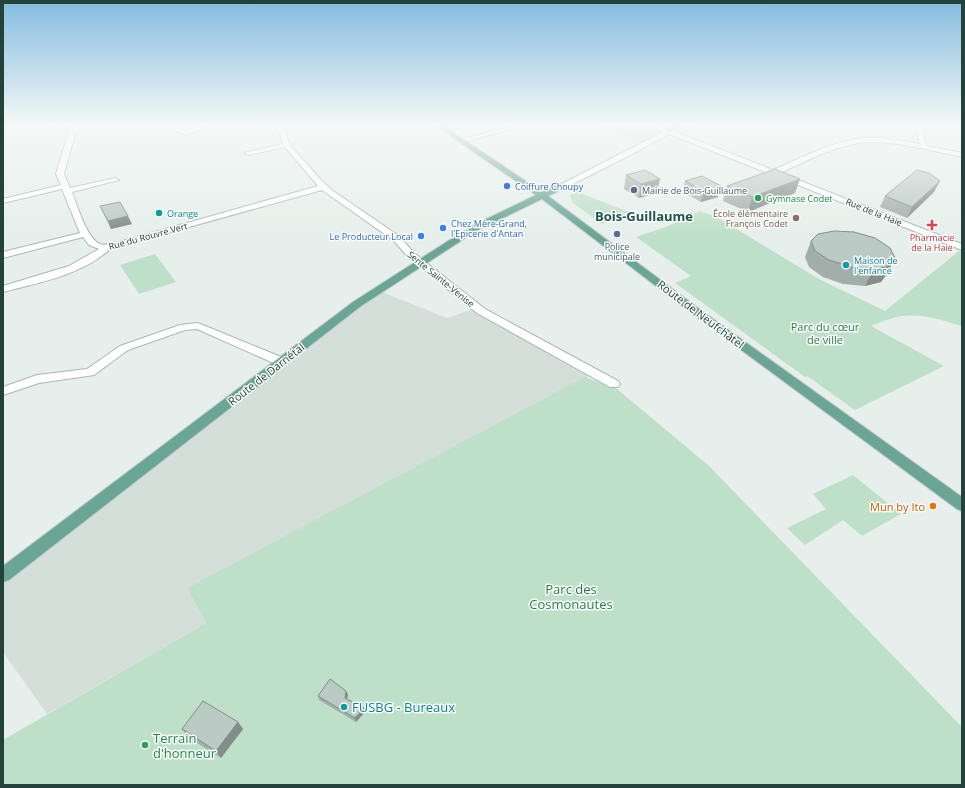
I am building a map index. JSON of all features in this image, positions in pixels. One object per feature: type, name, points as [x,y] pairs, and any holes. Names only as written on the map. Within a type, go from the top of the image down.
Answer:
[{"type":"main road","name":"Route de Neufchâtel","points":[[494,162],[542,195],[702,316],[962,505]]},
{"type":"main road","name":"Route de Darnétal","points":[[3,575],[357,304],[473,229],[558,188]]},
{"type":"street","name":"Rue du Rouvre Vert","points":[[64,162],[60,174],[85,234],[90,243],[106,248],[320,184]]},
{"type":"street","name":"Sente Sainte-Venise","points":[[301,162],[320,184],[368,220],[396,238],[408,253],[481,312],[614,384]]},
{"type":"street","points":[[558,188],[612,162]]},
{"type":"street","name":"Rue de la Haie","points":[[749,162],[962,247]]},
{"type":"street","points":[[775,172],[800,162]]},
{"type":"street","points":[[3,201],[115,180]]},
{"type":"street","points":[[3,255],[85,234]]},
{"type":"street","points":[[3,289],[56,274],[96,256],[106,248]]},
{"type":"street","points":[[3,391],[37,379],[90,372],[124,348],[184,327],[198,326],[282,362]]},
{"type":"shaded area","points":[[377,290],[447,318],[473,309],[592,375],[187,588],[206,623],[47,714],[3,652],[3,580]]},
{"type":"green space","points":[[575,191],[629,212],[602,224],[573,203],[570,196]]},
{"type":"green space","name":"Parc du cœur de ville","points":[[700,211],[715,216],[819,279],[885,311],[959,251],[962,252],[962,326],[927,317],[907,316],[896,317],[871,326],[944,366],[855,410],[807,376],[805,377],[675,283],[691,276],[636,237],[666,227]]},
{"type":"green space","points":[[155,254],[176,282],[139,294],[120,265]]},
{"type":"green space","name":"Parc des Cosmonautes","points":[[585,377],[617,389],[708,465],[962,727],[962,785],[3,785],[3,740],[206,623],[187,588]]},
{"type":"green space","points":[[853,475],[901,514],[862,536],[843,520],[805,545],[787,528],[826,509],[813,494]]},
{"type":"building","points":[[775,169],[800,179],[752,197],[727,186]]},
{"type":"building","points":[[645,170],[660,179],[641,184],[626,175]]},
{"type":"building","points":[[917,170],[929,173],[940,181],[912,207],[885,196]]},
{"type":"building","points":[[702,176],[721,186],[704,191],[685,181]]},
{"type":"building","points":[[120,202],[128,216],[108,221],[100,206]]},
{"type":"building","points":[[834,231],[854,232],[875,238],[890,248],[895,258],[889,266],[873,270],[851,267],[829,260],[815,251],[811,241],[818,234]]},
{"type":"building","name":"FUSBG - Bureaux","points":[[330,679],[346,691],[345,698],[364,708],[355,718],[318,696]]},
{"type":"building","points":[[203,701],[238,722],[216,751],[182,729]]},
{"type":"place","name":"Coiffure Choupy","points":[[507,186]]},
{"type":"place","name":"Mairie de Bois-Guillaume","points":[[634,190]]},
{"type":"place","name":"Gymnase Codet","points":[[758,198]]},
{"type":"place","name":"Orange","points":[[159,213]]},
{"type":"place","name":"École élémentaire François Codet","points":[[796,218]]},
{"type":"place","name":"Pharmacie de la Haie","points":[[932,225]]},
{"type":"place","name":"Chez Mère-Grand, l'Epicerie d'Antan","points":[[443,228]]},
{"type":"place","name":"Police municipale","points":[[617,234]]},
{"type":"place","name":"Le Producteur Local","points":[[421,236]]},
{"type":"place","name":"Maison de l'enfance","points":[[846,265]]},
{"type":"place","name":"Mun by Ito","points":[[933,506]]},
{"type":"place","name":"FUSBG - Bureaux","points":[[344,707]]},
{"type":"place","name":"Terrain d'honneur","points":[[145,745]]},
{"type":"district","name":"Bois-Guillaume","points":[[644,216]]}]
